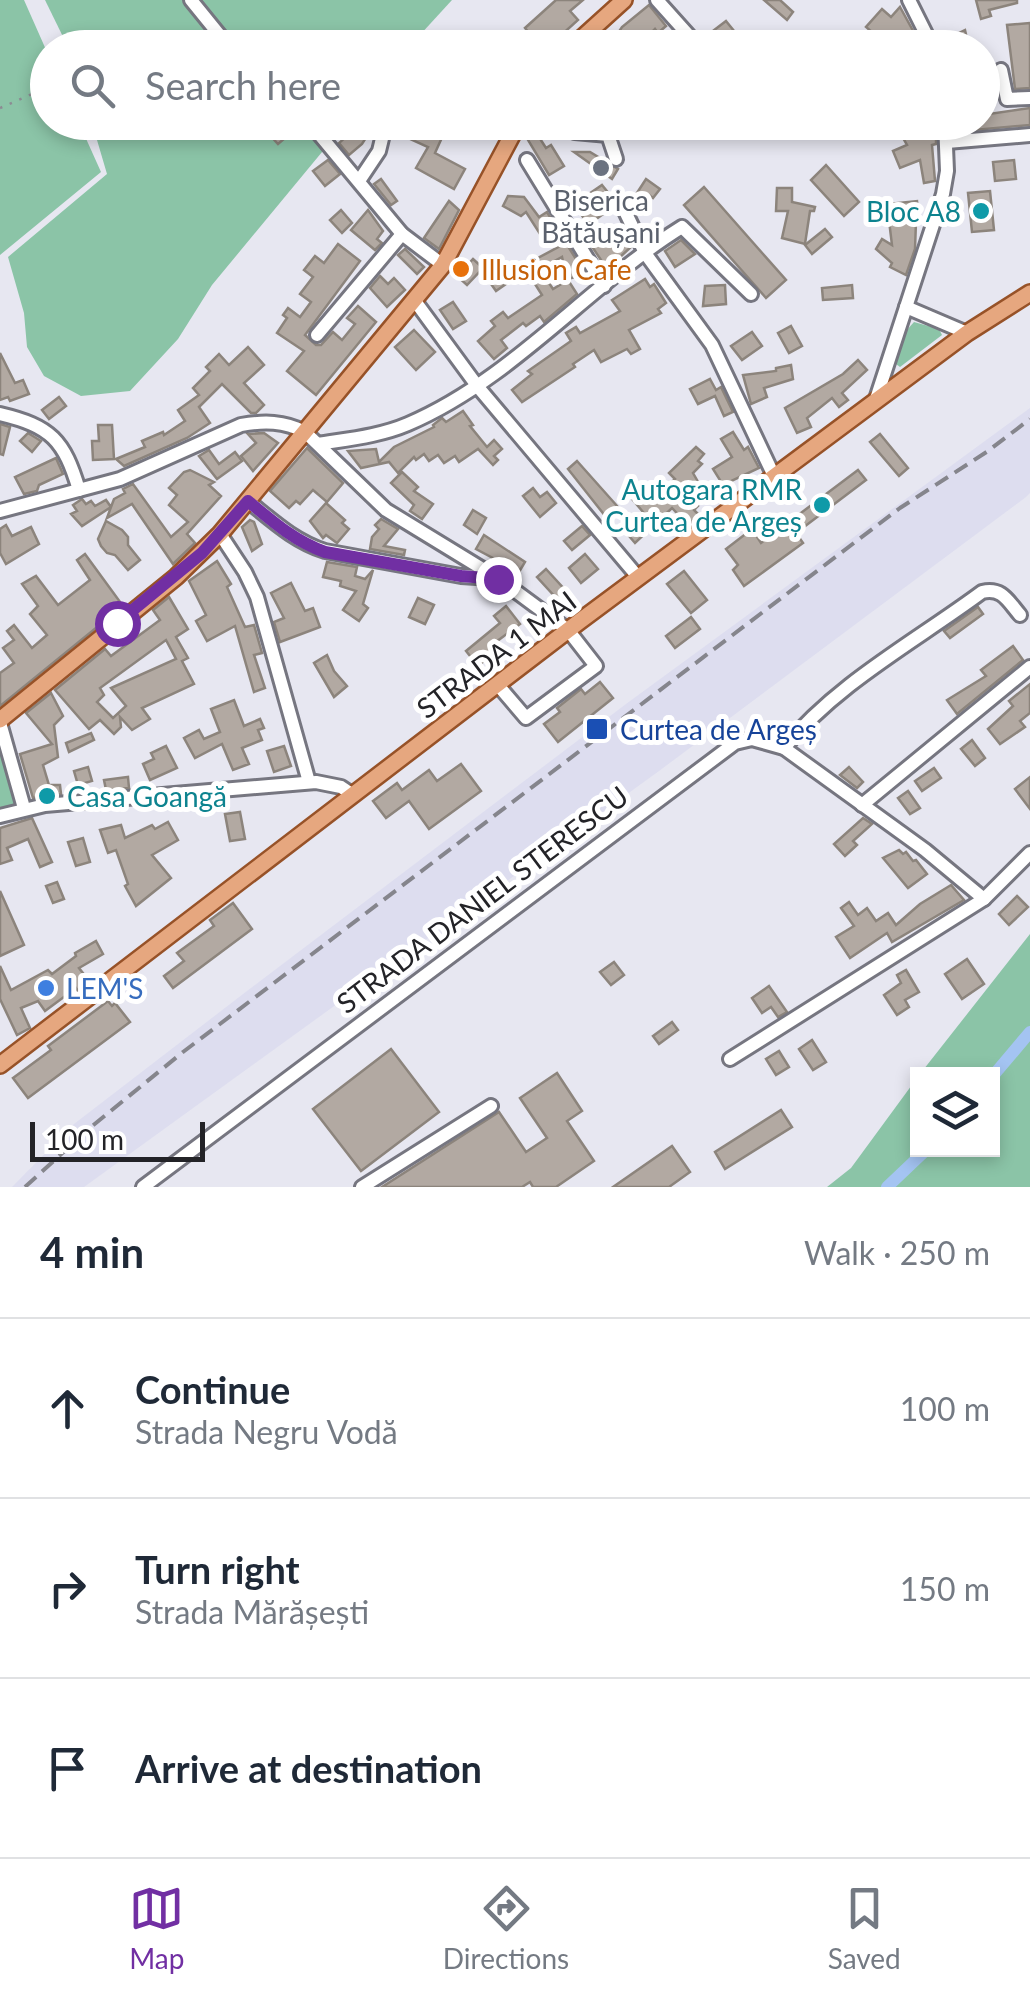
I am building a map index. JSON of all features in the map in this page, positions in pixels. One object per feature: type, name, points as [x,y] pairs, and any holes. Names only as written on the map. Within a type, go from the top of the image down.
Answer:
[{"type":"main road","points":[[591,30],[624,0]]},
{"type":"main road","points":[[0,722],[176,577],[220,534],[443,265],[509,140]]},
{"type":"main road","name":"STRADA 1 MAI","points":[[0,1065],[638,577],[967,333],[1030,293]]},
{"type":"street","points":[[191,0],[215,30]]},
{"type":"street","points":[[658,0],[684,30]]},
{"type":"street","points":[[910,0],[924,30]]},
{"type":"street","points":[[1001,70],[1006,99],[1030,98]]},
{"type":"street","points":[[1000,138],[1030,135]]},
{"type":"street","points":[[325,140],[402,234],[443,265]]},
{"type":"street","points":[[358,181],[379,151],[382,140]]},
{"type":"street","points":[[610,140],[616,159]]},
{"type":"street","points":[[876,400],[943,194],[947,142],[971,140]]},
{"type":"street","points":[[527,160],[604,286]]},
{"type":"street","points":[[623,206],[645,253],[702,326],[774,476]]},
{"type":"street","points":[[318,444],[406,425],[478,387],[680,228],[685,227],[751,294]]},
{"type":"street","points":[[317,335],[402,234]]},
{"type":"street","points":[[415,301],[478,387],[638,577]]},
{"type":"street","points":[[906,307],[967,333]]},
{"type":"street","points":[[0,414],[43,427],[56,438],[80,490]]},
{"type":"street","points":[[0,512],[120,479],[241,425],[292,425],[305,432],[386,510],[498,579],[568,630],[596,666],[526,718],[497,684]]},
{"type":"street","points":[[248,501],[306,545],[325,552],[498,579]]},
{"type":"street","points":[[220,534],[257,597],[309,782]]},
{"type":"street","points":[[461,576],[465,559]]},
{"type":"street","points":[[784,748],[820,711],[902,647],[930,632],[982,592],[992,589],[1002,593],[1020,615]]},
{"type":"street","points":[[862,805],[1030,667]]},
{"type":"street","points":[[0,722],[24,808]]},
{"type":"street","name":"STRADA DANIEL STERESCU","points":[[143,1187],[735,742],[752,739],[784,748],[925,850],[984,900]]},
{"type":"street","points":[[0,816],[24,808],[309,782],[331,784],[353,795]]},
{"type":"street","points":[[730,1058],[984,900],[1030,853]]},
{"type":"street","points":[[362,1187],[491,1106]]},
{"type":"path","points":[[0,108],[30,95]]},
{"type":"shaded area","points":[[1030,408],[1030,493],[1026,497],[659,771],[84,1187],[12,1187],[74,1124],[247,991],[626,704]]},
{"type":"green space","points":[[0,0],[24,0],[37,30],[30,30],[30,140],[87,140],[101,172],[0,255]]},
{"type":"green space","points":[[45,0],[452,0],[424,30],[60,30]]},
{"type":"green space","points":[[97,140],[332,140],[212,285],[178,339],[130,391],[81,396],[44,376],[27,347],[24,313],[8,257],[107,174]]},
{"type":"green space","points":[[914,322],[939,329],[942,335],[900,367],[896,364],[906,331]]},
{"type":"green space","points":[[0,750],[19,806],[0,812]]},
{"type":"green space","points":[[1030,934],[1030,1187],[827,1187],[851,1168],[910,1088],[910,1157],[1000,1157],[1000,1067],[926,1067]]},
{"type":"building","points":[[556,0],[583,0],[570,11],[578,20],[567,30],[525,28]]},
{"type":"building","points":[[764,0],[780,0],[793,12],[787,20]]},
{"type":"building","points":[[976,0],[1017,3],[989,10],[991,16],[981,19]]},
{"type":"building","points":[[649,5],[666,26],[661,30],[620,30]]},
{"type":"building","points":[[900,7],[913,30],[866,27],[882,9],[891,17]]},
{"type":"building","points":[[726,21],[733,30],[714,30]]},
{"type":"building","points":[[1030,23],[1030,88],[1015,89],[1007,25]]},
{"type":"building","points":[[1030,108],[1030,125],[1000,128],[1000,112]]},
{"type":"building","points":[[342,140],[365,140],[349,155],[339,143]]},
{"type":"building","points":[[412,140],[441,140],[435,153],[465,169],[454,189],[416,168],[428,147]]},
{"type":"building","points":[[528,140],[541,140],[546,148],[551,145],[564,166],[549,175]]},
{"type":"building","points":[[904,140],[936,140],[932,145],[935,181],[924,183],[920,160],[900,168],[893,151],[907,145]]},
{"type":"building","points":[[574,152],[590,152],[618,169],[612,179]]},
{"type":"building","points":[[328,160],[340,174],[325,186],[313,171]]},
{"type":"building","points":[[1014,160],[1016,179],[995,181],[993,162]]},
{"type":"building","points":[[826,165],[859,202],[844,216],[811,180]]},
{"type":"building","points":[[381,179],[397,201],[391,205],[374,184]]},
{"type":"building","points":[[646,179],[660,189],[644,202],[635,196]]},
{"type":"building","points":[[602,185],[615,201],[613,207],[588,225],[576,206]]},
{"type":"building","points":[[704,187],[786,280],[766,298],[684,205]]},
{"type":"building","points":[[777,188],[792,188],[792,202],[815,207],[810,211],[805,244],[782,238],[788,211],[776,211]]},
{"type":"building","name":"Bloc A8","points":[[990,191],[994,230],[972,232],[968,193]]},
{"type":"building","points":[[508,196],[524,197],[539,217],[547,212],[556,227],[542,237],[526,212],[521,216],[503,206]]},
{"type":"building","points":[[449,201],[459,210],[439,249],[424,238]]},
{"type":"building","points":[[917,201],[915,249],[906,275],[890,267],[892,263],[876,249],[882,239],[892,245],[887,204]]},
{"type":"building","points":[[341,210],[352,223],[342,233],[330,220]]},
{"type":"building","points":[[368,210],[383,231],[377,239],[382,243],[375,250],[351,230]]},
{"type":"building","points":[[622,229],[631,247],[607,269],[587,239],[598,231],[607,243]]},
{"type":"building","points":[[825,229],[832,237],[812,254],[805,245]]},
{"type":"building","points":[[681,240],[695,254],[675,267],[665,251]]},
{"type":"building","points":[[566,243],[585,275],[567,279],[562,257],[542,268],[536,259]]},
{"type":"building","points":[[338,244],[360,261],[305,335],[316,345],[321,345],[333,332],[342,340],[355,324],[347,318],[358,306],[376,322],[316,395],[287,371],[304,351],[277,333],[287,318],[283,315],[288,308],[300,317],[311,302],[300,294],[313,277],[304,270],[315,256],[324,263]]},
{"type":"building","points":[[405,249],[424,267],[417,274],[398,255]]},
{"type":"building","points":[[473,259],[483,268],[467,285],[457,276]]},
{"type":"building","points":[[500,262],[513,279],[496,291],[484,274]]},
{"type":"building","points":[[380,276],[388,284],[394,278],[405,290],[387,307],[370,288]]},
{"type":"building","points":[[545,277],[553,289],[568,280],[577,294],[544,322],[540,316],[526,326],[523,323],[501,340],[507,348],[494,359],[478,341],[495,326],[491,321],[503,312],[508,318],[542,295],[535,284]]},
{"type":"building","points":[[645,279],[650,287],[654,284],[666,303],[658,309],[661,313],[629,330],[640,349],[631,354],[627,349],[601,362],[594,350],[522,402],[512,390],[532,374],[528,371],[571,341],[566,333],[576,327],[580,333],[620,311],[612,300]]},
{"type":"building","points":[[725,285],[726,304],[703,306],[705,286]]},
{"type":"building","points":[[852,285],[853,298],[823,300],[822,288]]},
{"type":"building","points":[[453,302],[466,321],[453,329],[440,310]]},
{"type":"building","points":[[791,326],[802,346],[789,353],[778,333]]},
{"type":"building","points":[[414,330],[435,352],[416,370],[395,347]]},
{"type":"building","points":[[752,332],[762,346],[742,360],[731,346]]},
{"type":"building","points":[[248,347],[264,365],[244,383],[264,405],[256,413],[251,413],[222,384],[199,407],[210,423],[187,438],[124,466],[116,459],[145,447],[142,441],[163,432],[164,435],[185,421],[178,410],[199,395],[193,388],[210,371],[206,367],[219,354],[229,365]]},
{"type":"building","points":[[0,353],[15,383],[23,380],[29,394],[10,401],[8,397],[0,400]]},
{"type":"building","points":[[858,360],[867,370],[842,393],[848,400],[839,407],[832,398],[807,418],[811,427],[797,433],[785,408],[843,374]]},
{"type":"building","points":[[791,365],[793,379],[764,388],[767,397],[751,404],[743,375]]},
{"type":"building","points":[[710,379],[716,390],[721,387],[733,412],[724,416],[715,396],[698,404],[690,389]]},
{"type":"building","points":[[59,397],[66,406],[49,419],[42,410]]},
{"type":"building","points":[[463,411],[487,447],[494,440],[502,449],[494,456],[498,460],[493,465],[478,449],[459,462],[455,456],[444,463],[438,455],[429,461],[424,454],[416,460],[414,457],[398,473],[389,462],[361,468],[348,451],[376,449],[379,462],[394,447],[434,427],[442,418],[446,422]]},
{"type":"building","points":[[0,424],[10,427],[3,455],[0,454]]},
{"type":"building","points":[[98,425],[112,425],[114,459],[93,460],[92,441],[99,441]]},
{"type":"building","points":[[733,432],[744,450],[748,447],[759,468],[723,485],[713,469],[732,457],[721,439]]},
{"type":"building","points":[[28,433],[41,441],[32,452],[20,441]]},
{"type":"building","points":[[264,433],[278,443],[253,471],[241,456],[256,443],[248,434]]},
{"type":"building","points":[[880,434],[908,468],[899,476],[870,442]]},
{"type":"building","points":[[696,447],[704,454],[698,461],[702,464],[693,473],[701,487],[691,498],[699,515],[688,525],[672,508],[635,543],[623,529],[643,512],[633,500],[646,488],[655,498],[675,479],[669,473]]},
{"type":"building","points":[[307,448],[343,483],[327,502],[313,490],[300,504],[296,501],[289,508],[270,491]]},
{"type":"building","points":[[209,450],[219,464],[235,452],[242,461],[217,479],[199,456]]},
{"type":"building","points":[[56,458],[63,474],[39,485],[37,491],[24,494],[15,477]]},
{"type":"building","points":[[577,461],[618,507],[606,517],[568,469]]},
{"type":"building","points":[[190,470],[214,482],[209,485],[221,496],[187,534],[195,543],[173,564],[132,504],[107,518],[114,499],[133,484],[171,537],[188,522],[169,505],[177,495],[169,488],[184,472]]},
{"type":"building","name":"Autogara RMR Curtea de Argeș","points":[[858,470],[866,480],[796,533],[803,543],[744,586],[733,570],[738,565],[726,549],[752,529],[761,543]]},
{"type":"building","points":[[402,472],[418,487],[414,491],[433,504],[422,519],[410,511],[414,505],[391,483]]},
{"type":"building","points":[[533,488],[540,497],[547,492],[556,503],[540,517],[523,496]]},
{"type":"building","points":[[82,499],[95,506],[106,500],[111,507],[82,526],[71,514],[77,511],[73,505]]},
{"type":"building","points":[[326,503],[349,529],[337,543],[326,535],[323,538],[310,521]]},
{"type":"building","points":[[473,510],[486,518],[477,534],[464,525]]},
{"type":"building","points":[[381,519],[398,529],[384,546],[405,550],[404,555],[370,549],[372,537],[379,529],[375,525]]},
{"type":"building","points":[[250,520],[262,544],[252,551],[242,527]]},
{"type":"building","points":[[106,521],[122,530],[140,560],[128,570],[101,546],[98,539]]},
{"type":"building","points":[[6,525],[12,536],[31,527],[39,544],[6,564],[0,553],[0,529]]},
{"type":"building","points":[[582,526],[590,535],[572,550],[564,541]]},
{"type":"building","points":[[484,535],[525,562],[519,572],[476,549]]},
{"type":"building","points":[[85,554],[123,606],[0,706],[0,673],[14,663],[3,648],[14,640],[7,631],[14,625],[32,648],[47,635],[30,614],[38,606],[22,584],[36,576],[58,605],[90,580],[77,560]]},
{"type":"building","points":[[585,554],[598,569],[581,583],[569,568]]},
{"type":"building","points":[[217,561],[231,584],[227,587],[245,627],[254,625],[262,653],[254,655],[265,688],[254,692],[235,626],[207,641],[196,621],[206,615],[189,581]]},
{"type":"building","points":[[327,562],[357,567],[355,576],[365,579],[373,570],[363,604],[368,608],[359,621],[343,610],[356,591],[340,586],[341,581],[323,577]]},
{"type":"building","points":[[546,569],[567,592],[558,600],[537,577]]},
{"type":"building","points":[[684,571],[707,600],[691,613],[667,584]]},
{"type":"building","points":[[291,583],[305,611],[313,608],[320,627],[280,642],[274,622],[284,618],[271,593]]},
{"type":"building","points":[[169,597],[188,629],[176,637],[188,658],[182,661],[194,684],[142,708],[150,719],[132,730],[120,717],[121,727],[114,734],[100,720],[89,729],[55,690],[105,649],[111,656],[160,620],[153,610]],"holes":[[[166,640],[176,659],[111,688],[126,706],[113,718],[97,702],[104,695],[100,688]]]},
{"type":"building","points":[[418,598],[434,605],[425,624],[409,617]]},
{"type":"building","points":[[506,606],[520,624],[496,642],[501,647],[478,666],[466,651],[500,623],[494,616]]},
{"type":"building","points":[[978,607],[983,614],[950,638],[944,631]]},
{"type":"building","points":[[691,617],[700,629],[675,648],[666,636]]},
{"type":"building","points":[[1013,646],[1023,660],[957,714],[947,700],[986,676],[981,670]]},
{"type":"building","points":[[327,655],[347,686],[334,697],[314,663]]},
{"type":"building","points":[[600,682],[613,698],[558,742],[544,724],[581,689],[585,694]]},
{"type":"building","points":[[1030,684],[1030,713],[1020,721],[1025,727],[1000,744],[988,729],[1013,706],[1009,701]]},
{"type":"building","points":[[51,693],[63,716],[54,725],[58,757],[43,765],[49,785],[60,785],[61,794],[33,798],[20,754],[52,744],[26,713]]},
{"type":"building","points":[[234,700],[244,726],[260,719],[264,728],[258,730],[262,740],[242,748],[249,764],[233,770],[222,744],[195,758],[184,738],[199,730],[204,739],[220,732],[211,709]]},
{"type":"building","points":[[91,733],[94,740],[69,752],[66,743]]},
{"type":"building","points":[[972,740],[985,758],[975,766],[961,749]]},
{"type":"building","points":[[166,746],[177,768],[150,780],[143,764],[154,759],[151,753]]},
{"type":"building","points":[[284,746],[291,766],[274,772],[267,751]]},
{"type":"building","points":[[461,764],[481,791],[429,829],[409,801],[386,818],[373,801],[397,783],[402,790],[429,770],[437,781]]},
{"type":"building","points":[[88,767],[92,781],[78,785],[74,771]]},
{"type":"building","points":[[849,767],[863,782],[857,788],[840,775]]},
{"type":"building","points":[[934,768],[941,778],[922,791],[915,781]]},
{"type":"building","points":[[128,777],[129,788],[106,790],[104,780]]},
{"type":"building","points":[[1030,777],[1030,809],[1015,789]]},
{"type":"building","points":[[908,791],[920,808],[910,814],[898,798]]},
{"type":"building","points":[[240,812],[245,839],[230,841],[225,814]]},
{"type":"building","points":[[32,818],[52,862],[40,867],[28,839],[7,848],[12,860],[0,864],[0,828]]},
{"type":"building","points":[[863,818],[872,824],[853,841],[857,845],[845,856],[834,844]]},
{"type":"building","points":[[168,822],[178,840],[152,855],[171,878],[136,906],[125,886],[128,884],[116,850],[108,853],[100,830],[121,825],[125,838]]},
{"type":"building","points":[[83,838],[90,862],[76,866],[68,842]]},
{"type":"building","points":[[899,850],[916,860],[927,874],[908,888],[883,858]]},
{"type":"building","points":[[57,882],[64,899],[53,903],[46,886]]},
{"type":"building","points":[[951,885],[964,900],[892,942],[887,933],[850,958],[836,937],[854,926],[841,908],[849,902],[858,915],[867,908],[876,921],[888,913],[896,925]]},
{"type":"building","points":[[0,891],[24,945],[0,956]]},
{"type":"building","points":[[1017,896],[1028,907],[1009,925],[999,914]]},
{"type":"building","points":[[233,903],[252,929],[173,988],[164,976],[184,961],[177,953],[214,926],[210,920]]},
{"type":"building","points":[[96,941],[103,954],[79,968],[90,982],[45,1011],[38,1001],[21,1008],[30,1028],[17,1035],[0,999],[0,966],[11,990],[48,970],[52,974]]},
{"type":"building","points":[[967,959],[984,984],[962,999],[945,974]]},
{"type":"building","points":[[614,962],[624,975],[611,985],[600,972]]},
{"type":"building","points":[[906,970],[919,992],[905,1000],[909,1007],[897,1015],[884,995],[901,983],[897,975]]},
{"type":"building","points":[[769,986],[787,1012],[778,1017],[771,1007],[762,1013],[752,998]]},
{"type":"building","points":[[108,1001],[112,1006],[115,1003],[130,1022],[28,1098],[13,1078]]},
{"type":"building","points":[[672,1022],[678,1030],[659,1044],[653,1036]]},
{"type":"building","points":[[812,1040],[826,1062],[813,1070],[799,1049]]},
{"type":"building","points":[[391,1049],[439,1112],[361,1171],[313,1109]]},
{"type":"building","points":[[779,1051],[789,1067],[776,1075],[766,1059]]},
{"type":"building","points":[[557,1073],[582,1111],[567,1121],[594,1161],[556,1187],[533,1187],[530,1182],[522,1187],[382,1187],[499,1112],[526,1152],[547,1138],[520,1098]]},
{"type":"building","points":[[781,1110],[792,1127],[725,1169],[715,1152]]},
{"type":"building","points":[[672,1146],[690,1172],[669,1187],[613,1187]]},
{"type":"waterway","points":[[1000,1068],[1030,1032]]},
{"type":"waterway","points":[[887,1187],[919,1157]]},
{"type":"railway","points":[[25,1187],[183,1052],[900,508],[1030,419]]},
{"type":"place","name":"Biserica Bătăușani","points":[[601,168]]},
{"type":"place","name":"Bloc A8","points":[[981,211]]},
{"type":"place","name":"Illusion Cafe","points":[[461,269]]},
{"type":"place","name":"Autogara RMR Curtea de Argeș","points":[[822,505]]},
{"type":"place","name":"Curtea de Argeș","points":[[597,729]]},
{"type":"place","name":"Casa Goangă","points":[[47,796]]},
{"type":"place","name":"LEM'S","points":[[46,988]]},
{"type":"route","points":[[117,623],[202,553],[248,501],[285,532],[325,552],[498,579]]}]
